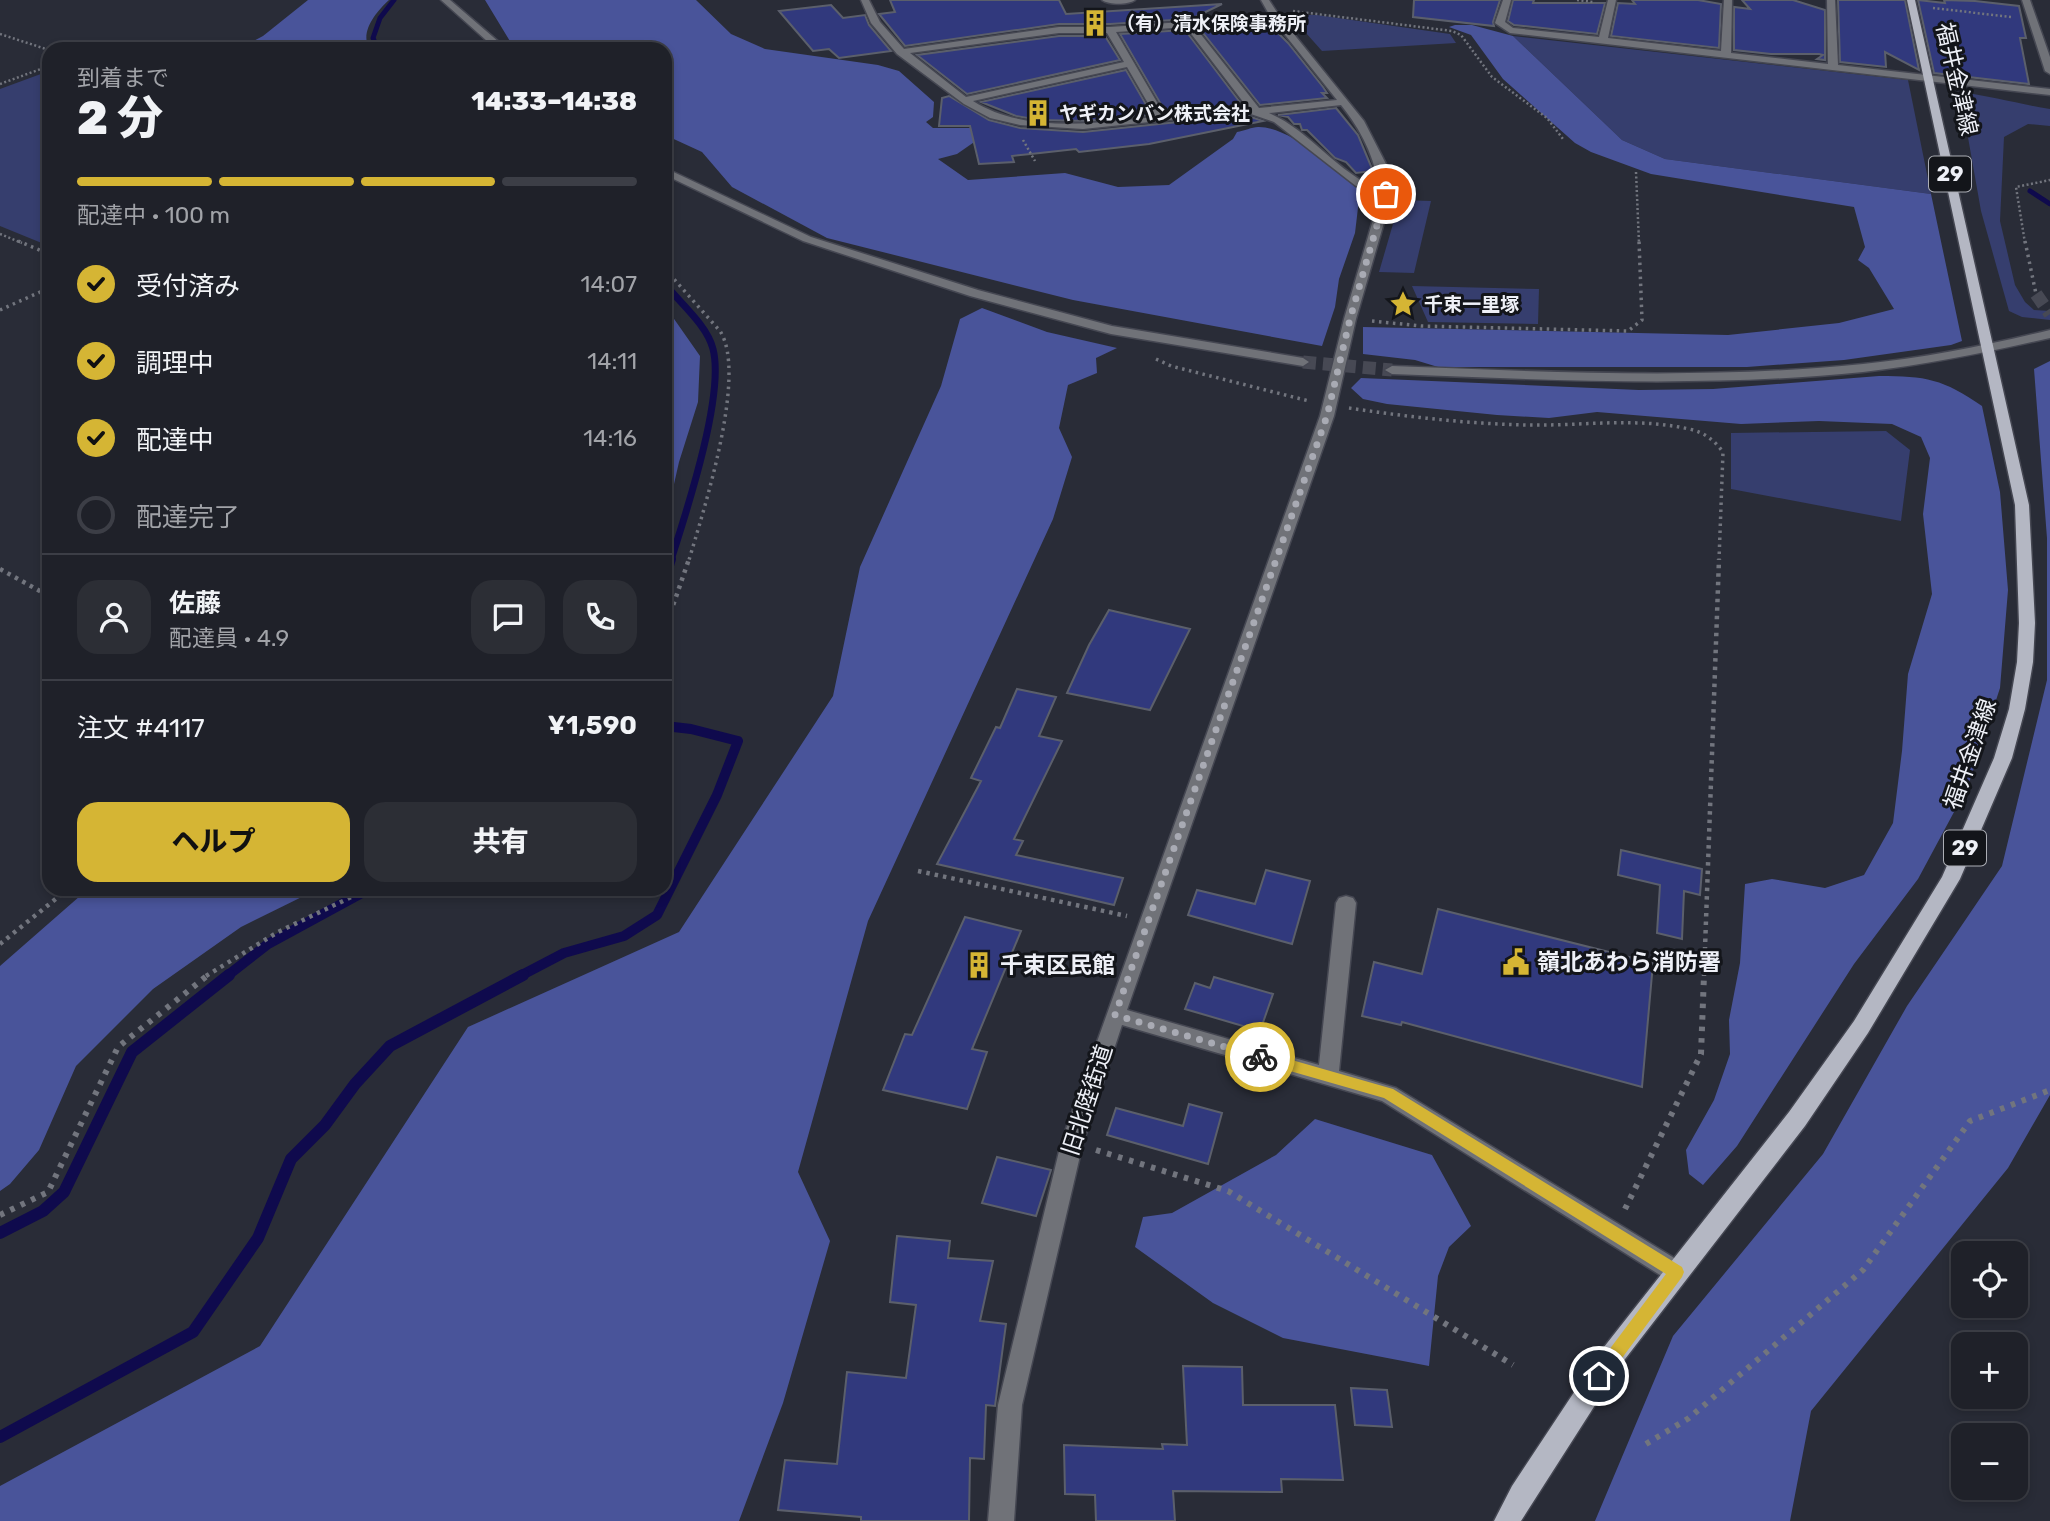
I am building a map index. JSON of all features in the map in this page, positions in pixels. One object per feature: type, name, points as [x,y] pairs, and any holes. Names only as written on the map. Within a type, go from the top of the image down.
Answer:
[{"type":"main road","name":"福井金津線","points":[[1507,1521],[1521,1495],[1613,1355],[1797,1119],[1861,1027],[1951,880],[2003,758],[2018,709],[2025,662],[2026,587],[2022,505],[2006,422],[1986,348],[1912,3]]},
{"type":"street","points":[[445,0],[494,42]]},
{"type":"street","points":[[865,0],[874,23],[900,52],[965,100],[995,117],[1060,125],[1162,119],[1245,109],[1256,111],[1345,102]]},
{"type":"street","points":[[1106,0],[1131,0]]},
{"type":"street","points":[[1507,0],[1500,23],[1510,30],[2050,92]]},
{"type":"street","points":[[1603,41],[1612,0]]},
{"type":"street","points":[[1726,55],[1728,0]]},
{"type":"street","points":[[1831,0],[1833,67]]},
{"type":"street","points":[[2026,0],[2037,20],[2050,71]]},
{"type":"street","points":[[900,52],[1059,30],[1110,30],[1188,24],[1271,10]]},
{"type":"street","name":"旧北陸街道","points":[[1001,1521],[1010,1405],[1072,1143],[1330,405],[1350,319],[1386,194],[1381,164],[1372,143],[1345,102],[1271,10]]},
{"type":"street","points":[[1188,24],[1256,111],[1297,134],[1361,185],[1386,194]]},
{"type":"street","points":[[1110,30],[1162,119]]},
{"type":"street","points":[[965,100],[1128,64]]},
{"type":"street","points":[[672,174],[807,239],[974,293],[1111,330],[1303,362]]},
{"type":"street","points":[[1392,370],[1577,377],[1696,377],[1858,368],[1931,359],[2050,334]]},
{"type":"street","points":[[1328,1076],[1346,903]]},
{"type":"street","points":[[1115,1015],[1388,1094],[1676,1272]]},
{"type":"path","points":[[1912,3],[2037,20]]},
{"type":"path","points":[[1271,10],[1323,13],[1461,35],[1492,77],[1547,118],[1563,139]]},
{"type":"path","points":[[0,34],[42,48]]},
{"type":"path","points":[[0,84],[42,69]]},
{"type":"path","points":[[1350,319],[1421,326],[1628,331],[1642,320],[1636,172]]},
{"type":"path","points":[[2036,295],[2028,249],[2017,213],[2016,187],[2050,180]]},
{"type":"path","points":[[0,234],[42,251]]},
{"type":"path","points":[[672,277],[725,338],[729,356],[724,429],[672,612]]},
{"type":"path","points":[[0,310],[42,291]]},
{"type":"path","points":[[1149,355],[1183,369],[1330,405],[1387,415],[1529,425],[1647,424],[1688,429],[1711,436],[1723,452],[1701,1055],[1613,1233]]},
{"type":"path","points":[[0,569],[42,592]]},
{"type":"path","points":[[918,871],[1148,921]]},
{"type":"path","points":[[0,944],[59,896]]},
{"type":"path","points":[[0,1215],[48,1192],[118,1048],[212,971],[278,932],[353,896]]},
{"type":"path","points":[[1646,1444],[1689,1418],[1863,1270],[1970,1121],[2050,1090]]},
{"type":"path","points":[[1072,1143],[1227,1191],[1513,1365]]},
{"type":"shaded area","points":[[308,0],[389,0],[379,10],[368,29],[367,42],[251,42]]},
{"type":"shaded area","points":[[485,0],[696,0],[731,34],[765,49],[878,65],[899,71],[934,102],[933,117],[926,122],[933,128],[974,128],[980,138],[957,154],[938,159],[968,180],[1065,173],[1118,187],[1169,185],[1233,139],[1237,132],[1258,127],[1284,134],[1327,161],[1360,191],[1355,233],[1339,279],[1335,307],[1322,346],[1073,300],[827,238],[732,187],[702,152],[672,138],[672,42],[510,42]]},
{"type":"shaded area","points":[[1290,15],[1317,15],[1450,34],[1456,43],[1322,51]]},
{"type":"shaded area","points":[[1472,25],[1513,36],[1622,140],[1665,159],[1931,194],[1962,341],[1951,345],[1844,360],[1747,367],[1438,367],[1415,360],[1363,354],[1363,327],[1728,335],[1839,323],[1894,309],[1869,268],[1858,260],[1865,247],[1854,207],[1651,174],[1591,152],[1575,143],[1503,79],[1471,35],[1449,27]]},
{"type":"shaded area","points":[[1513,36],[1908,80],[1931,194],[1665,159],[1622,140]]},
{"type":"shaded area","points":[[42,74],[42,243],[0,226],[0,89]]},
{"type":"shaded area","points":[[1960,92],[2050,109],[2050,126],[2028,124],[2004,137],[2000,221],[2015,285],[2025,302],[2034,310],[2050,311],[2050,320],[2022,317],[2009,311],[1981,211]]},
{"type":"shaded area","points":[[1400,200],[1431,201],[1414,273],[1379,272]]},
{"type":"shaded area","points":[[1412,286],[1539,289],[1538,324],[1428,322]]},
{"type":"shaded area","points":[[982,308],[1047,332],[1117,348],[1096,358],[1097,373],[1068,385],[1059,428],[1072,457],[1053,519],[868,921],[798,1172],[830,1241],[783,1403],[739,1521],[0,1521],[0,1486],[260,1346],[468,1027],[679,932],[833,696],[860,567],[941,386],[960,319]]},
{"type":"shaded area","points":[[672,316],[700,356],[698,402],[672,493]]},
{"type":"shaded area","points":[[2050,361],[2050,1095],[2008,1168],[1811,1411],[1790,1521],[1595,1521],[1673,1336],[1823,1154],[1907,1006],[2002,866],[2047,680],[2047,538],[2034,369]]},
{"type":"shaded area","points":[[1879,376],[1934,381],[1956,390],[1982,406],[2000,492],[2008,590],[2000,688],[1968,786],[1918,879],[1854,964],[1737,1146],[1703,1185],[1689,1174],[1686,1150],[1714,1100],[1730,1054],[1729,1020],[1740,963],[1745,884],[1772,879],[1825,888],[1864,875],[1893,823],[1908,674],[1932,594],[1923,514],[1930,458],[1921,437],[1892,424],[1819,421],[1741,424],[1597,412],[1549,418],[1497,415],[1387,404],[1363,399],[1351,388],[1361,378],[1639,390],[1713,389]]},
{"type":"shaded area","points":[[1886,431],[1910,450],[1901,521],[1731,489],[1731,433]]},
{"type":"shaded area","points":[[80,896],[304,896],[241,927],[153,989],[76,1066],[39,1150],[10,1184],[0,1191],[0,966]]},
{"type":"shaded area","points":[[1315,1119],[1432,1155],[1471,1226],[1449,1247],[1438,1276],[1429,1366],[1283,1338],[1213,1303],[1135,1247],[1143,1217],[1172,1213],[1276,1155]]},
{"type":"building","points":[[890,0],[1059,0],[1066,14],[1222,4],[1193,18],[1205,18],[1059,24],[905,46],[879,14],[895,12]]},
{"type":"building","points":[[1414,0],[1500,0],[1494,26],[1413,17]]},
{"type":"building","points":[[1513,0],[1534,0],[1533,3],[1605,3],[1597,34],[1514,25],[1508,21]]},
{"type":"building","points":[[1632,0],[1698,0],[1721,4],[1719,48],[1611,36],[1618,3],[1635,4]]},
{"type":"building","points":[[1742,0],[1793,0],[1825,10],[1825,60],[1817,59],[1823,55],[1819,54],[1771,54],[1734,50],[1734,7],[1750,9]]},
{"type":"building","points":[[1838,0],[1905,0],[1919,70],[1885,52],[1886,67],[1840,62]]},
{"type":"building","points":[[1918,0],[1945,3],[1944,0],[1975,1],[2019,6],[2026,38],[2020,38],[2029,84],[1934,73]]},
{"type":"building","points":[[831,5],[843,18],[865,15],[869,25],[891,51],[839,58],[829,49],[813,51],[779,11]]},
{"type":"building","points":[[1269,24],[1323,87],[1327,93],[1322,93],[1327,98],[1260,105],[1200,29]]},
{"type":"building","points":[[1185,30],[1242,105],[1166,113],[1120,34]]},
{"type":"building","points":[[1059,36],[1105,36],[1120,60],[967,94],[917,55]]},
{"type":"building","points":[[1126,70],[1152,115],[1086,121],[1039,120],[1016,116],[981,102]]},
{"type":"building","points":[[949,96],[989,120],[1020,128],[1083,132],[1245,115],[1263,121],[1149,144],[1012,156],[1014,162],[979,164],[970,126],[939,126],[942,98]]},
{"type":"building","points":[[1336,108],[1358,135],[1373,171],[1356,173],[1346,162],[1335,158],[1307,130],[1302,130],[1300,124],[1294,124],[1288,117],[1278,115]]},
{"type":"building","points":[[1109,610],[1190,629],[1150,710],[1067,693]]},
{"type":"building","points":[[1017,689],[1056,697],[1039,736],[1062,741],[1014,839],[1023,841],[1016,855],[1123,878],[1114,905],[937,864],[981,781],[971,778],[996,727],[1000,728]]},
{"type":"building","points":[[1621,850],[1702,869],[1700,895],[1684,891],[1682,939],[1657,933],[1660,885],[1618,875]]},
{"type":"building","points":[[1266,870],[1310,881],[1292,944],[1188,915],[1197,890],[1255,904]]},
{"type":"building","points":[[1438,909],[1653,963],[1642,1087],[1402,1022],[1401,1025],[1362,1016],[1374,962],[1422,974]]},
{"type":"building","points":[[965,917],[1021,931],[972,1049],[987,1052],[967,1109],[883,1090],[905,1034],[912,1035]]},
{"type":"building","points":[[1214,977],[1273,994],[1260,1031],[1185,1009],[1195,983],[1210,988]]},
{"type":"building","points":[[1189,1104],[1222,1113],[1208,1164],[1107,1135],[1116,1108],[1183,1126]]},
{"type":"building","points":[[997,1157],[1051,1170],[1036,1216],[982,1203]]},
{"type":"building","points":[[897,1236],[950,1241],[948,1258],[993,1261],[980,1321],[1006,1324],[995,1406],[986,1405],[984,1459],[970,1458],[969,1521],[861,1521],[861,1517],[778,1510],[785,1460],[837,1464],[847,1372],[906,1378],[916,1305],[890,1302]]},
{"type":"building","points":[[1183,1366],[1242,1367],[1243,1405],[1335,1405],[1343,1480],[1281,1479],[1282,1492],[1173,1491],[1175,1521],[1096,1521],[1095,1495],[1065,1494],[1064,1445],[1163,1449],[1162,1444],[1187,1445]]},
{"type":"building","points":[[1351,1388],[1387,1390],[1392,1427],[1355,1425]]},
{"type":"waterway","points":[[375,42],[373,38],[380,18],[394,0]]},
{"type":"waterway","points":[[2030,191],[2050,204]]},
{"type":"waterway","points":[[672,292],[705,331],[713,349],[715,369],[709,424],[672,557]]},
{"type":"waterway","points":[[672,727],[738,741],[717,795],[672,885]]},
{"type":"waterway","points":[[227,976],[268,944],[356,896]]},
{"type":"waterway","points":[[520,976],[564,953],[624,936],[657,915],[666,896]]},
{"type":"waterway","points":[[0,1233],[43,1211],[64,1192],[132,1052],[229,975]]},
{"type":"waterway","points":[[0,1437],[193,1332],[258,1238],[291,1159],[325,1125],[355,1084],[390,1046],[523,975]]},
{"type":"tunnel","points":[[2036,294],[2050,314]]},
{"type":"tunnel","points":[[1303,362],[1392,370]]},
{"type":"way so far","points":[[1260,1057],[1115,1015],[1327,416],[1350,319],[1386,194]]},
{"type":"place","name":"（有）清水保険事務所","points":[[1095,23]]},
{"type":"place","name":"ヤギカンバン株式会社","points":[[1038,113]]},
{"type":"place","name":"千束一里塚","points":[[1403,304]]},
{"type":"place","name":"嶺北あわら消防署","points":[[1516,962]]},
{"type":"place","name":"千束区民館","points":[[979,965]]},
{"type":"route","points":[[1260,1057],[1388,1094],[1676,1272],[1599,1376]]}]
